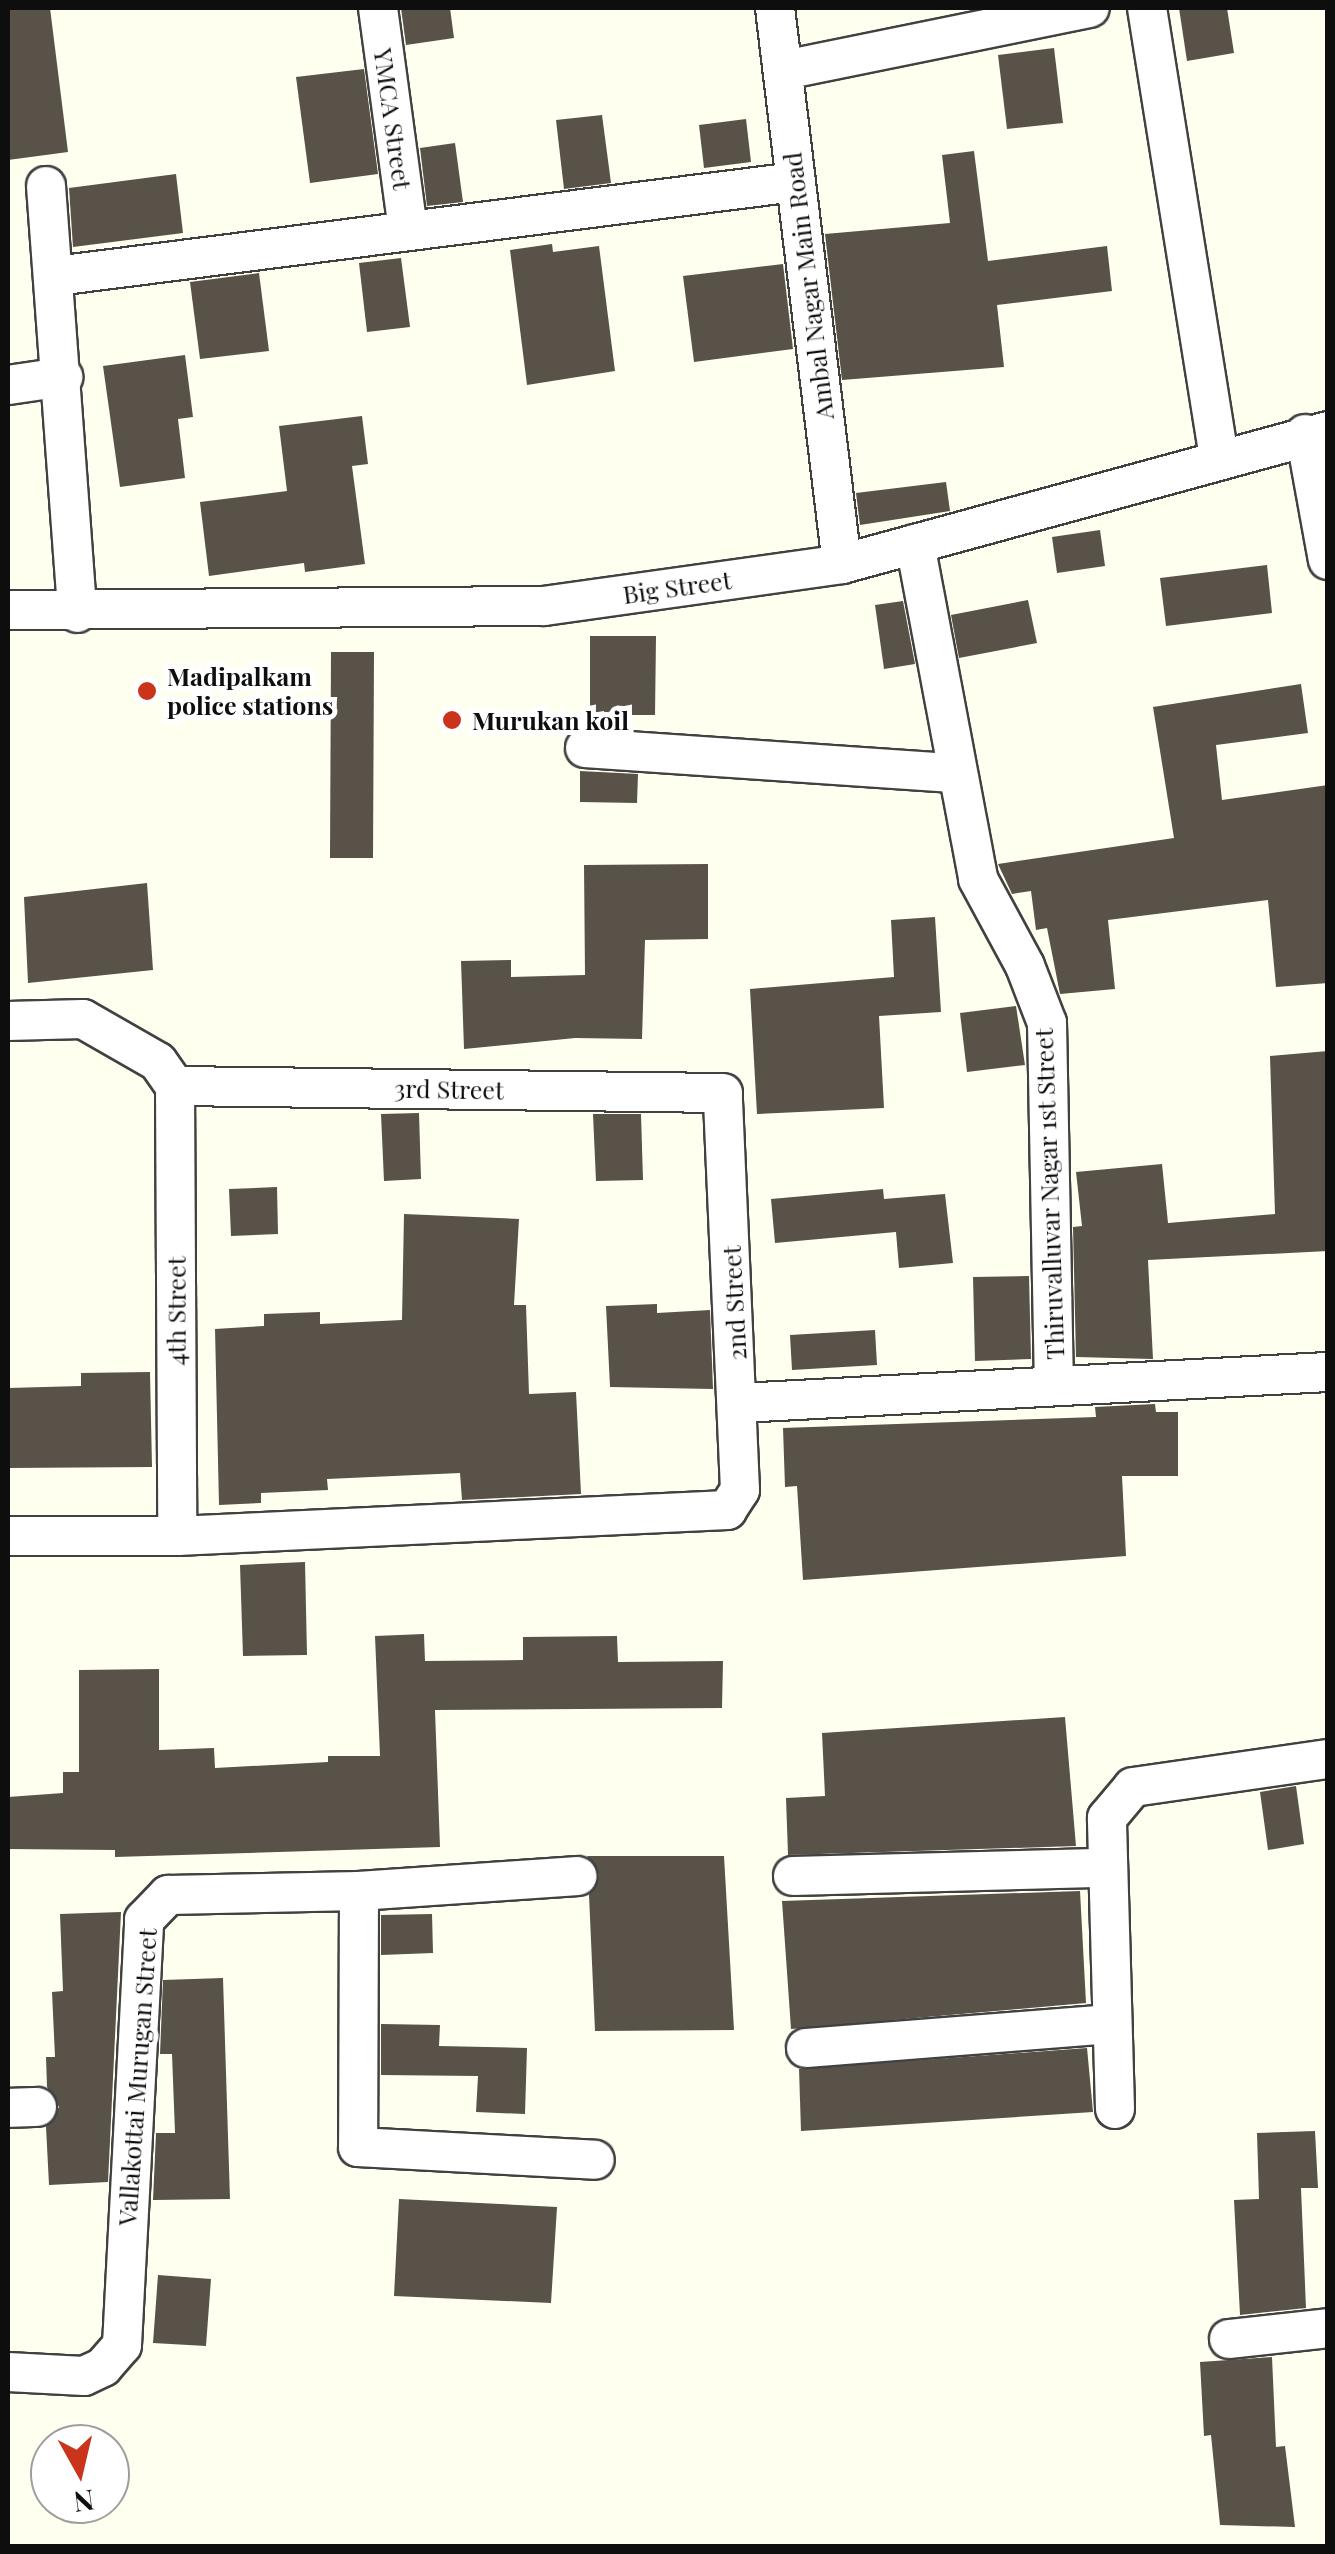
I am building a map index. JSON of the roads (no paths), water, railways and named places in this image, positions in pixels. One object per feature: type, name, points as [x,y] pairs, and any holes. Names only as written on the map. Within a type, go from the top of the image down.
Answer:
[{"type":"street","name":"YMCA Street","points":[[378,8],[408,230]]},
{"type":"street","name":"Ambal Nagar Main Road","points":[[775,8],[842,564]]},
{"type":"street","points":[[784,70],[1090,8]]},
{"type":"street","points":[[1147,8],[1219,458]]},
{"type":"street","points":[[56,276],[795,182]]},
{"type":"street","points":[[46,186],[56,276],[77,613]]},
{"type":"street","points":[[8,384],[63,377]]},
{"type":"street","points":[[1316,432],[1328,560]]},
{"type":"street","name":"Big Street","points":[[8,610],[77,613],[544,606],[842,564],[1316,432]]},
{"type":"street","name":"Thiruvalluvar Nagar 1st Street","points":[[915,544],[978,879],[1026,966],[1047,1023],[1054,1386]]},
{"type":"street","points":[[584,748],[956,773]]},
{"type":"street","points":[[8,1021],[82,1020],[158,1062],[175,1086]]},
{"type":"street","name":"3rd Street","points":[[175,1086],[723,1093]]},
{"type":"street","name":"4th Street","points":[[175,1086],[177,1536]]},
{"type":"street","name":"2nd Street","points":[[177,1536],[727,1510],[740,1490],[740,1403],[723,1093]]},
{"type":"street","points":[[740,1403],[1328,1372]]},
{"type":"street","points":[[8,1536],[177,1536]]},
{"type":"street","points":[[1115,2108],[1104,1868],[1107,1818],[1133,1787],[1328,1759]]},
{"type":"street","points":[[793,1876],[1104,1868]]},
{"type":"street","name":"Vallakottai Murugan Street","points":[[8,2372],[84,2376],[104,2368],[122,2345],[144,1920],[168,1895],[358,1891],[577,1876]]},
{"type":"street","points":[[358,1891],[358,2148],[595,2160]]},
{"type":"street","points":[[806,2048],[1112,2024]]},
{"type":"street","points":[[1228,2339],[1328,2328]]},
{"type":"place","name":"Madipalkam police stations","points":[[147,691]]},
{"type":"place","name":"Murukan koil","points":[[452,720]]}]
